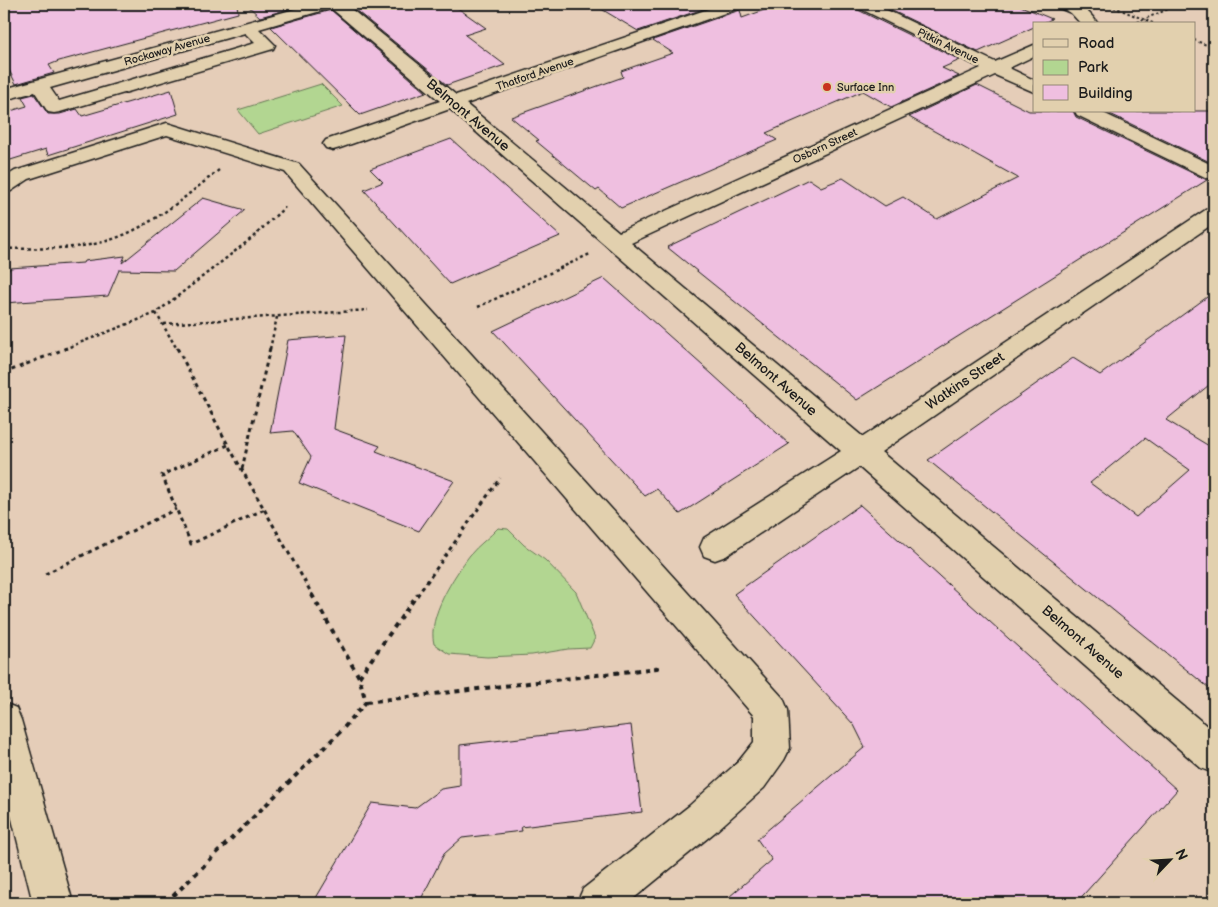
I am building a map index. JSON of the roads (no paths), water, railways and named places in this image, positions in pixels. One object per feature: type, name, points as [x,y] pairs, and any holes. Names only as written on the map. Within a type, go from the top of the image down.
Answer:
[{"type":"street","name":"Rockaway Avenue","points":[[4,95],[329,4]]},
{"type":"street","name":"Belmont Avenue","points":[[336,4],[1214,755]]},
{"type":"street","name":"Thatford Avenue","points":[[333,144],[737,4]]},
{"type":"street","name":"Pitkin Avenue","points":[[862,4],[1033,87]]},
{"type":"street","points":[[1062,4],[1077,10],[1088,22]]},
{"type":"street","points":[[40,85],[54,108],[267,45],[248,27]]},
{"type":"street","name":"Osborn Street","points":[[616,242],[1033,50]]},
{"type":"street","points":[[1086,112],[1214,174]]},
{"type":"street","points":[[4,187],[22,175],[166,129],[292,168],[771,710],[772,748],[751,774],[702,819],[597,903]]},
{"type":"street","name":"Watkins Street","points":[[715,547],[861,452],[1214,214]]},
{"type":"street","points":[[4,720],[54,903]]},
{"type":"place","name":"Surface Inn","points":[[827,87]]}]
